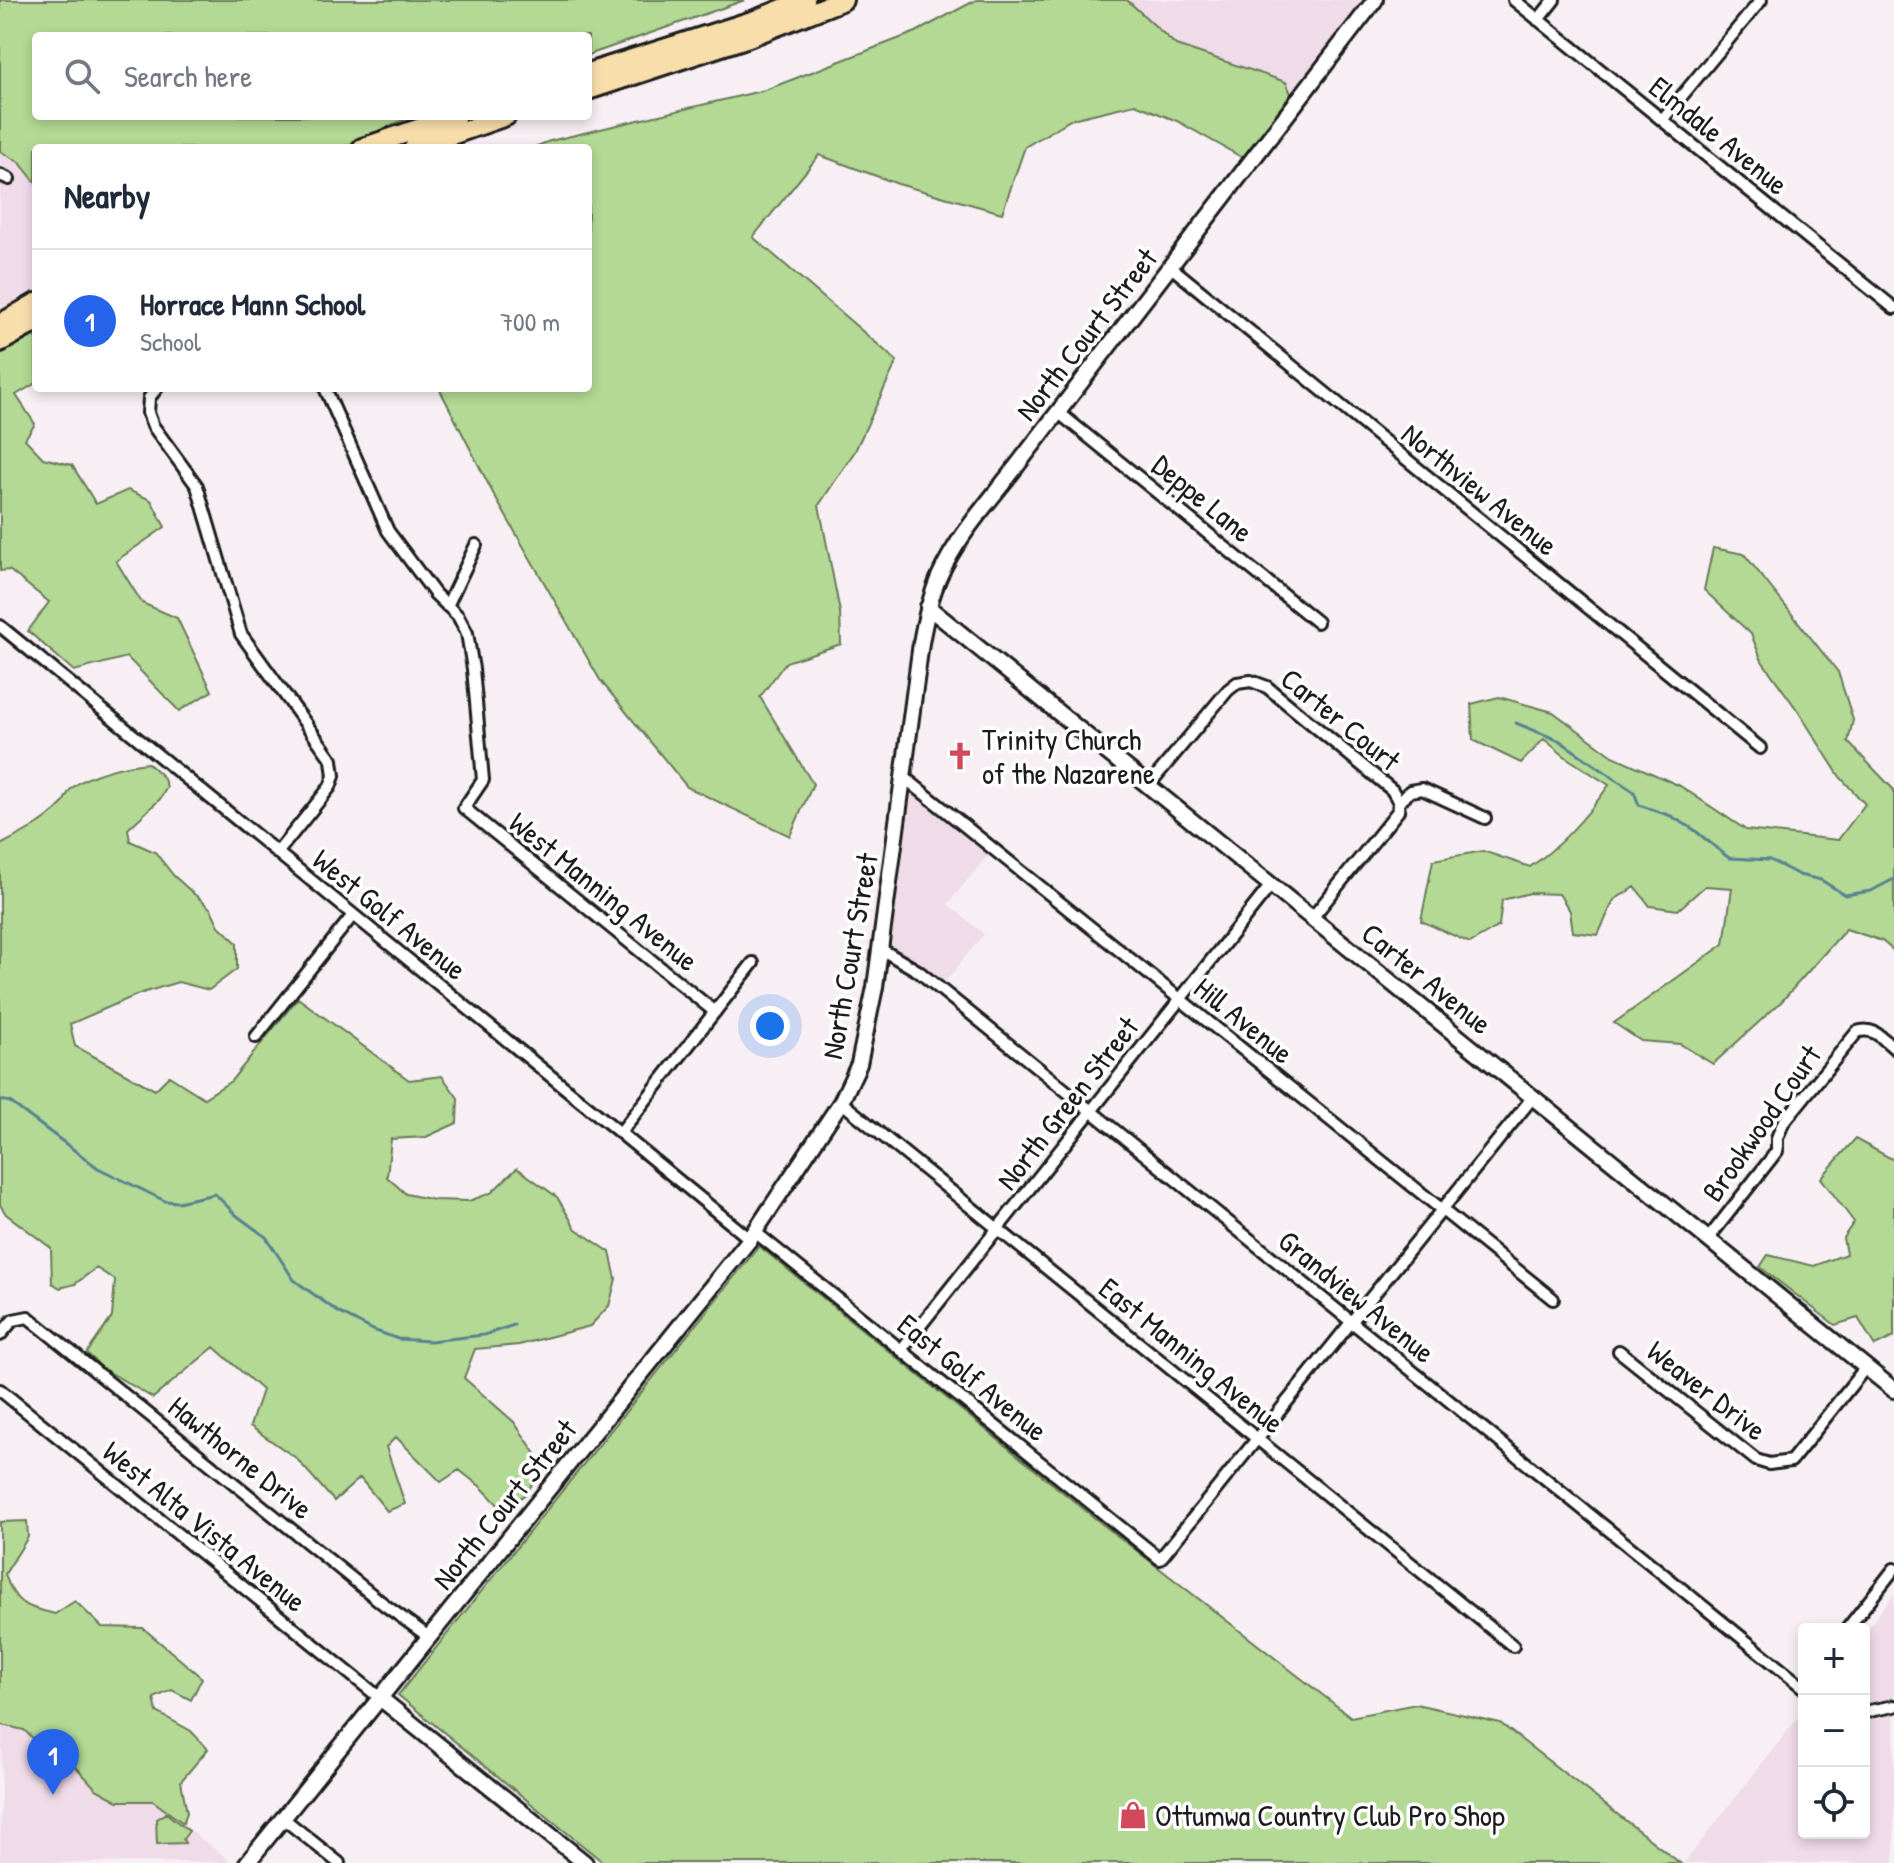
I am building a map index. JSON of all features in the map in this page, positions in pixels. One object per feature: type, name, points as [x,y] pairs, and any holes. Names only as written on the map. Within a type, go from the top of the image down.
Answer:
[{"type":"highway","points":[[592,72],[755,20],[805,0]]},
{"type":"highway","points":[[592,89],[746,38],[843,0]]},
{"type":"highway","points":[[374,144],[444,120]]},
{"type":"highway","points":[[426,144],[494,120]]},
{"type":"highway","points":[[0,324],[32,305]]},
{"type":"highway","points":[[0,342],[32,324]]},
{"type":"main road","name":"North Court Street","points":[[247,1863],[753,1236],[841,1102],[853,1080],[864,1046],[905,778],[913,698],[928,607],[940,575],[965,535],[1058,412],[1375,0]]},
{"type":"main road","name":"Carter Avenue","points":[[928,607],[1894,1390]]},
{"type":"main road","points":[[380,1698],[585,1863]]},
{"type":"street","name":"Elmdale Avenue","points":[[1514,0],[1893,307]]},
{"type":"street","points":[[1538,20],[1554,0]]},
{"type":"street","points":[[1662,120],[1761,0]]},
{"type":"street","name":"Northview Avenue","points":[[1171,267],[1760,748]]},
{"type":"street","points":[[154,392],[149,398],[148,413],[153,426],[178,456],[197,486],[241,634],[332,760],[334,776],[330,787],[277,853]]},
{"type":"street","points":[[327,392],[388,531],[447,606],[476,545]]},
{"type":"street","name":"Deppe Lane","points":[[1058,412],[1317,622]]},
{"type":"street","name":"West Manning Avenue","points":[[447,606],[458,616],[467,633],[483,780],[464,808],[715,1012]]},
{"type":"street","name":"West Golf Avenue","points":[[0,626],[620,1133],[753,1236]]},
{"type":"street","name":"Carter Court","points":[[1148,786],[1228,690],[1237,683],[1251,681],[1267,687],[1392,790],[1399,802],[1398,811],[1312,918]]},
{"type":"street","name":"Hill Avenue","points":[[905,778],[1553,1299]]},
{"type":"street","points":[[1399,802],[1410,791],[1422,789],[1485,818]]},
{"type":"street","name":"North Green Street","points":[[901,1350],[1271,885]]},
{"type":"street","points":[[256,1037],[353,915]]},
{"type":"street","name":"Grandview Avenue","points":[[879,948],[918,971],[1798,1682]]},
{"type":"street","points":[[620,1133],[753,963]]},
{"type":"street","name":"Brookwood Court","points":[[1708,1239],[1777,1151],[1777,1138],[1783,1123],[1857,1032],[1865,1029],[1874,1031],[1894,1048]]},
{"type":"street","points":[[1257,1439],[1533,1097]]},
{"type":"street","name":"East Manning Avenue","points":[[841,1102],[1513,1646]]},
{"type":"street","name":"East Golf Avenue","points":[[753,1236],[901,1350],[1160,1559],[1257,1439]]},
{"type":"street","name":"Hawthorne Drive","points":[[0,1335],[13,1320],[28,1317],[386,1606],[429,1637]]},
{"type":"street","name":"Weaver Drive","points":[[1619,1351],[1756,1460],[1769,1464],[1791,1461],[1866,1367]]},
{"type":"street","name":"West Alta Vista Avenue","points":[[0,1390],[380,1698]]},
{"type":"street","points":[[1852,1623],[1894,1569]]},
{"type":"street","points":[[1870,1711],[1894,1706]]},
{"type":"street","points":[[284,1819],[339,1863]]},
{"type":"shaded area","points":[[1127,0],[1374,0],[1295,103],[1285,82],[1176,45]]},
{"type":"shaded area","points":[[0,151],[20,163],[32,178],[32,295],[0,315]]},
{"type":"shaded area","points":[[905,778],[993,849],[948,904],[984,934],[940,988],[879,948]]},
{"type":"shaded area","points":[[1894,1594],[1894,1863],[1684,1863],[1798,1718],[1798,1839],[1870,1839],[1870,1625]]},
{"type":"shaded area","points":[[2,1725],[24,1730],[43,1748],[77,1768],[96,1789],[118,1801],[153,1801],[231,1862],[0,1863]]},
{"type":"green space","points":[[0,0],[745,0],[592,54],[592,32],[32,32],[32,120],[403,120],[351,144],[32,144],[32,178],[20,163],[0,151]]},
{"type":"green space","points":[[976,0],[1127,0],[1176,45],[1286,82],[1295,103],[1250,162],[1177,121],[1135,104],[1072,119],[1025,147],[1002,213],[898,184],[819,155],[753,237],[897,361],[855,451],[819,505],[840,612],[841,644],[786,662],[760,697],[813,784],[790,836],[687,787],[600,680],[495,497],[441,392],[592,392],[592,144],[542,144],[765,90],[916,32]]},
{"type":"green space","points":[[32,324],[32,385],[16,395],[35,424],[25,439],[43,458],[72,465],[96,504],[128,490],[151,500],[165,527],[116,561],[142,603],[177,618],[212,691],[179,711],[127,657],[74,671],[28,631],[49,602],[9,570],[0,571],[0,342]]},
{"type":"green space","points":[[1713,548],[1744,554],[1838,672],[1853,720],[1848,742],[1894,790],[1894,951],[1882,941],[1846,929],[1782,1001],[1713,1064],[1680,1044],[1641,1041],[1614,1023],[1724,944],[1732,888],[1705,886],[1678,910],[1650,906],[1635,887],[1614,900],[1598,935],[1573,932],[1570,911],[1559,894],[1530,893],[1502,900],[1499,926],[1470,943],[1421,921],[1433,860],[1483,851],[1530,867],[1573,829],[1609,785],[1544,739],[1521,763],[1473,740],[1471,704],[1499,697],[1553,712],[1613,756],[1680,786],[1746,830],[1838,840],[1865,804],[1840,777],[1762,661],[1751,634],[1704,590]]},
{"type":"green space","points":[[148,763],[163,777],[167,787],[160,799],[128,829],[130,841],[155,852],[174,876],[211,909],[219,926],[237,943],[237,969],[209,990],[178,982],[139,994],[70,1024],[75,1046],[155,1090],[169,1076],[204,1098],[231,1081],[298,998],[409,1080],[442,1076],[458,1098],[457,1123],[426,1137],[391,1139],[387,1177],[406,1194],[434,1200],[469,1201],[491,1193],[517,1168],[557,1197],[576,1229],[610,1252],[616,1279],[609,1306],[590,1326],[519,1345],[475,1349],[464,1378],[514,1422],[543,1464],[527,1493],[503,1510],[459,1470],[441,1482],[396,1437],[386,1447],[405,1504],[387,1511],[360,1478],[334,1501],[296,1458],[250,1426],[262,1390],[214,1347],[153,1398],[101,1367],[87,1353],[112,1317],[115,1280],[96,1268],[75,1284],[60,1288],[52,1283],[51,1248],[6,1214],[0,1205],[0,845],[48,817],[62,804],[70,790],[88,778]]},
{"type":"green space","points":[[1855,1139],[1894,1160],[1894,1337],[1875,1346],[1858,1318],[1835,1325],[1760,1267],[1768,1255],[1814,1266],[1846,1254],[1843,1238],[1854,1222],[1821,1178]]},
{"type":"green space","points":[[759,1246],[1101,1523],[1351,1717],[1416,1704],[1500,1723],[1680,1863],[604,1863],[398,1695]]},
{"type":"green space","points":[[27,1521],[28,1537],[5,1574],[22,1603],[55,1614],[75,1601],[102,1627],[143,1628],[202,1678],[191,1700],[172,1690],[154,1698],[157,1712],[191,1731],[208,1749],[181,1781],[187,1813],[183,1823],[153,1801],[118,1801],[96,1789],[77,1768],[43,1748],[24,1730],[0,1727],[0,1522]]},
{"type":"green space","points":[[166,1813],[189,1831],[183,1839],[185,1843],[157,1844],[156,1819]]},
{"type":"waterway","points":[[1516,723],[1560,741],[1634,792],[1639,805],[1671,816],[1729,858],[1770,860],[1799,875],[1821,880],[1845,895],[1871,891],[1894,879]]},
{"type":"waterway","points":[[0,1100],[10,1102],[98,1168],[165,1201],[178,1202],[215,1194],[236,1215],[266,1237],[294,1280],[338,1312],[373,1330],[398,1339],[430,1341],[484,1335],[514,1325]]},
{"type":"place","name":"Trinity Church of the Nazarene","points":[[960,756]]},
{"type":"place","name":"Horrace Mann School","points":[[53,1795]]},
{"type":"place","name":"Ottumwa Country Club Pro Shop","points":[[1133,1815]]}]
